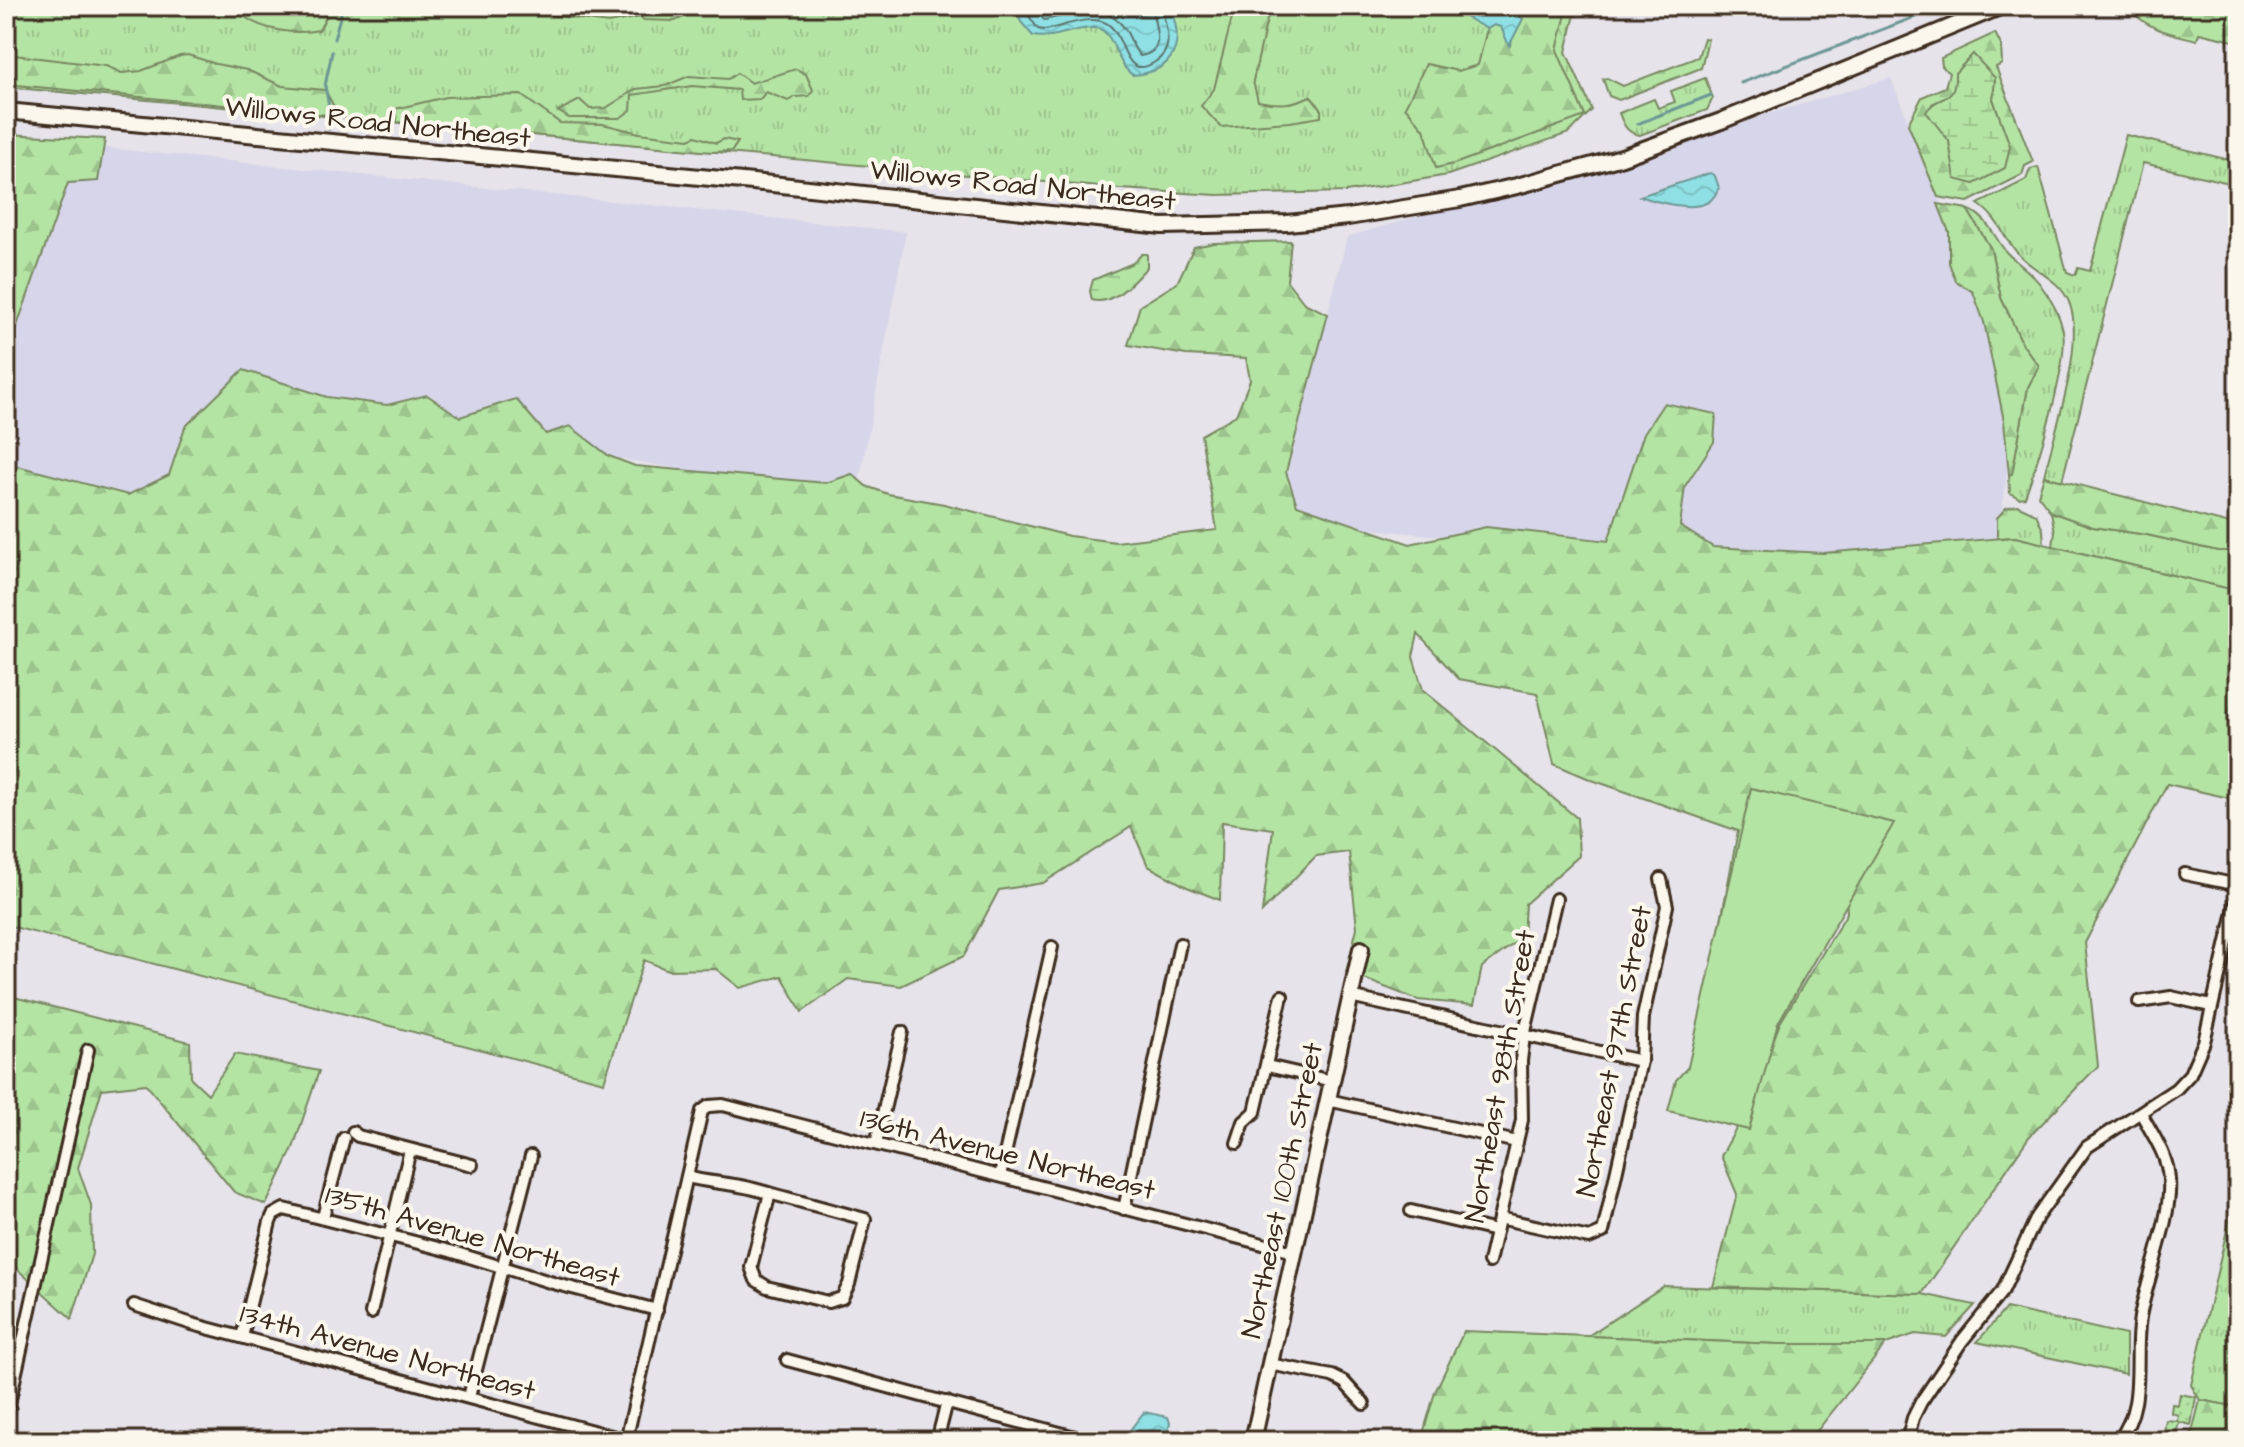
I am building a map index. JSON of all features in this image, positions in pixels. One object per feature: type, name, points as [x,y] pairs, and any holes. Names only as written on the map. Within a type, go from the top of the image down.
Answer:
[{"type":"main road","name":"Willows Road Northeast","points":[[6,111],[753,182],[1162,226],[1287,223],[1348,217],[1460,199],[1622,157],[1721,121],[2002,6]]},
{"type":"main road","name":"Northeast 100th Street","points":[[1253,1441],[1361,949]]},
{"type":"street","points":[[2185,874],[2238,885]]},
{"type":"street","name":"Northeast 97th Street","points":[[1499,1218],[1589,1238],[1603,1232],[1641,1061],[1643,1017],[1667,906],[1661,879]]},
{"type":"street","points":[[1907,1441],[1921,1402],[1962,1341],[2003,1290],[2037,1217],[2087,1147],[2176,1089],[2190,1074],[2204,1042],[2238,894]]},
{"type":"street","name":"Northeast 98th Street","points":[[1489,1262],[1522,1120],[1521,1061],[1524,1036],[1556,899]]},
{"type":"street","points":[[1124,1209],[1180,944]]},
{"type":"street","points":[[1000,1176],[1052,947]]},
{"type":"street","points":[[1237,1143],[1244,1122],[1255,1112],[1282,996]]},
{"type":"street","points":[[1350,997],[1641,1061]]},
{"type":"street","points":[[2139,1002],[2171,997],[2211,1006]]},
{"type":"street","points":[[876,1144],[902,1032]]},
{"type":"street","points":[[6,1417],[88,1050]]},
{"type":"street","points":[[1267,1066],[1332,1081]]},
{"type":"street","points":[[1328,1100],[1517,1142]]},
{"type":"street","name":"136th Avenue Northeast","points":[[687,1177],[702,1111],[709,1106],[723,1105],[1294,1252]]},
{"type":"street","points":[[2120,1439],[2132,1419],[2137,1398],[2140,1316],[2169,1199],[2170,1179],[2165,1160],[2141,1113]]},
{"type":"street","points":[[323,1217],[348,1135],[472,1165]]},
{"type":"street","points":[[371,1313],[410,1150]]},
{"type":"street","points":[[469,1397],[531,1156]]},
{"type":"street","points":[[627,1441],[687,1177],[770,1193],[865,1219],[849,1284],[842,1298],[828,1302],[767,1287],[756,1280],[751,1267],[770,1193]]},
{"type":"street","name":"135th Avenue Northeast","points":[[242,1337],[270,1222],[277,1212],[292,1209],[657,1310]]},
{"type":"street","points":[[1411,1211],[1496,1231]]},
{"type":"street","name":"134th Avenue Northeast","points":[[134,1305],[627,1441]]},
{"type":"street","points":[[787,1360],[1090,1441]]},
{"type":"street","points":[[1269,1364],[1332,1376],[1344,1382],[1364,1404]]},
{"type":"street","points":[[937,1441],[947,1402]]},
{"type":"shaded area","points":[[1891,78],[2017,399],[1994,568],[1788,571],[1330,525],[1293,508],[1288,472],[1347,237]]},
{"type":"shaded area","points":[[48,142],[906,232],[856,499],[253,396],[6,811],[6,274]]},
{"type":"green space","points":[[6,6],[1577,6],[1566,52],[1592,110],[1569,133],[1448,175],[1346,192],[1217,195],[1121,189],[6,87]]},
{"type":"green space","points":[[243,6],[310,6],[320,9],[326,17],[319,30],[280,30],[260,25],[244,16]]},
{"type":"green space","points":[[528,6],[696,6],[701,9],[675,21],[644,20],[640,17],[608,23],[550,15],[542,8]]},
{"type":"green space","points":[[1235,6],[1270,6],[1253,81],[1258,101],[1285,103],[1310,96],[1321,108],[1321,117],[1221,127],[1201,106],[1214,89]]},
{"type":"green space","points":[[1504,6],[1568,6],[1557,50],[1585,116],[1436,168],[1424,129],[1405,107],[1426,64],[1458,71],[1478,65],[1487,29],[1494,25],[1501,27],[1510,45],[1519,15],[1510,14]]},
{"type":"green space","points":[[2128,6],[2238,6],[2238,42],[2199,33],[2197,40],[2168,32],[2142,20]]},
{"type":"green space","points":[[1995,33],[2001,45],[2002,64],[1996,67],[2033,162],[2025,166],[2022,175],[1968,202],[1938,197],[1908,124],[1922,97],[1945,87],[1949,73],[1942,66],[1941,58]],"holes":[[[1995,78],[1993,99],[2010,146],[1956,179],[1949,141],[1932,104],[1950,96],[1955,90]]]},
{"type":"green space","points":[[1704,38],[1708,39],[1701,68],[1619,100],[1609,96],[1603,79],[1623,86],[1698,57]]},
{"type":"green space","points":[[6,54],[106,66],[122,73],[141,71],[188,55],[247,70],[282,86],[325,90],[339,116],[6,84]]},
{"type":"green space","points":[[1973,54],[1995,78],[1993,99],[2010,146],[2005,168],[1974,184],[1955,179],[1949,141],[1926,112],[1950,95],[1955,84],[1955,73]]},
{"type":"green space","points":[[796,69],[806,74],[813,90],[809,96],[788,101],[766,92],[760,99],[740,100],[739,90],[692,86],[632,95],[631,110],[620,118],[569,118],[558,111],[580,100],[590,109],[606,108],[636,89],[665,86],[689,76],[728,79],[737,73],[751,83]]},
{"type":"green space","points":[[1705,78],[1713,98],[1707,110],[1640,135],[1624,125],[1619,113],[1654,99],[1658,108],[1675,102],[1671,91]]},
{"type":"green space","points":[[521,95],[560,123],[603,124],[639,133],[689,139],[696,136],[716,143],[724,139],[738,142],[732,151],[712,152],[397,122],[395,109],[446,97]]},
{"type":"green space","points":[[6,134],[105,139],[98,181],[68,183],[15,331],[6,336]]},
{"type":"green space","points":[[2126,135],[2238,162],[2238,185],[2143,163],[2062,481],[2044,476],[2071,364],[2074,340],[2069,302],[2054,282],[2020,256],[1991,215],[1978,204],[2026,180],[2030,169],[2038,167],[2067,272],[2075,275],[2078,268],[2090,271]]},
{"type":"green space","points":[[1938,204],[1967,209],[1991,249],[2001,298],[2023,345],[2039,366],[2028,387],[2012,474],[2009,475],[2004,421],[1984,322],[1973,292],[1956,281],[1949,263],[1949,232]]},
{"type":"green space","points":[[1967,209],[1980,217],[2007,253],[2039,282],[2055,308],[2063,331],[2064,346],[2057,389],[2025,497],[2019,498],[2010,493],[2009,475],[2012,473],[2028,387],[2039,366],[2023,345],[2001,298],[1991,249]]},
{"type":"green space","points":[[1291,241],[1287,281],[1304,303],[1328,314],[1286,472],[1297,505],[1410,544],[1486,527],[1608,541],[1644,433],[1664,403],[1716,414],[1714,442],[1685,486],[1680,526],[1713,547],[1823,553],[2015,537],[2238,591],[2238,800],[2167,784],[2085,943],[2098,1066],[2029,1137],[1922,1294],[1713,1287],[1737,1194],[1721,1156],[1747,1109],[1780,1023],[1847,913],[1844,862],[1697,1046],[1738,831],[1554,764],[1537,693],[1459,679],[1418,634],[1413,657],[1423,690],[1577,818],[1579,856],[1525,904],[1523,937],[1482,967],[1474,1005],[1418,1000],[1346,972],[1357,928],[1349,852],[1316,856],[1262,912],[1273,829],[1222,822],[1220,900],[1148,866],[1131,827],[1043,883],[999,890],[964,956],[901,986],[848,979],[802,1012],[782,976],[740,988],[716,969],[668,970],[644,960],[604,1082],[6,925],[6,463],[128,495],[169,475],[185,427],[243,370],[327,397],[387,405],[427,395],[460,417],[516,399],[546,434],[570,426],[609,456],[635,466],[826,483],[852,474],[866,486],[888,494],[944,504],[1069,536],[1116,542],[1217,530],[1201,435],[1236,415],[1250,380],[1246,358],[1186,355],[1128,345],[1140,306],[1177,283],[1194,247],[1214,243]]},
{"type":"green space","points":[[1142,254],[1147,254],[1147,267],[1130,285],[1116,296],[1092,300],[1090,291],[1093,280],[1133,263]]},
{"type":"green space","points":[[2044,476],[2238,526],[2238,551],[2218,551],[2093,527],[2051,512],[2038,495]]},
{"type":"green space","points":[[2017,505],[2036,514],[2043,530],[2044,544],[2015,537],[1997,538],[1997,518],[2006,508]]},
{"type":"green space","points":[[2051,512],[2093,527],[2218,551],[2238,551],[2238,591],[2053,546],[2055,532]]},
{"type":"green space","points":[[1751,788],[1894,823],[1778,1023],[1749,1130],[1668,1111],[1676,1080],[1688,1067]]},
{"type":"green space","points":[[6,995],[190,1042],[191,1078],[208,1094],[235,1054],[319,1071],[293,1148],[266,1205],[234,1192],[146,1084],[102,1089],[78,1168],[91,1205],[92,1254],[72,1319],[6,1259]]},
{"type":"green space","points":[[2238,1182],[2238,1407],[2200,1400],[2191,1385]]},
{"type":"green space","points":[[1664,1286],[1922,1294],[1975,1305],[1946,1337],[1915,1334],[1886,1344],[1778,1344],[1588,1336]]},
{"type":"green space","points":[[2006,1308],[2126,1335],[2126,1374],[1977,1342]]},
{"type":"green space","points":[[1464,1331],[1778,1344],[1886,1344],[1809,1441],[1421,1441],[1435,1392]]},
{"type":"green space","points":[[2180,1394],[2196,1397],[2191,1425],[2179,1422],[2176,1433],[2164,1431],[2166,1420],[2177,1421],[2178,1415],[2171,1413],[2172,1404],[2178,1405]]},
{"type":"green space","points":[[2200,1400],[2238,1407],[2238,1441],[2190,1441]]},
{"type":"water","points":[[1013,6],[1169,6],[1174,19],[1176,43],[1167,62],[1159,68],[1133,75],[1122,64],[1102,30],[1087,28],[1033,36]]},
{"type":"water","points":[[1446,6],[1504,6],[1510,14],[1523,19],[1509,46],[1501,27],[1494,25],[1487,29]]},
{"type":"water","points":[[1710,173],[1715,176],[1719,188],[1706,203],[1682,206],[1640,196]]},
{"type":"water","points":[[1144,1412],[1168,1417],[1170,1423],[1166,1441],[1126,1441],[1130,1430]]},
{"type":"waterway","points":[[334,39],[343,6]]},
{"type":"waterway","points":[[1741,83],[1944,6]]},
{"type":"waterway","points":[[2164,6],[2171,9],[2200,6]]},
{"type":"waterway","points":[[2212,6],[2238,14]]},
{"type":"waterway","points":[[330,112],[325,86],[332,52]]},
{"type":"waterway","points":[[1637,124],[1711,95]]},
{"type":"waterway","points":[[329,129],[331,122]]}]
